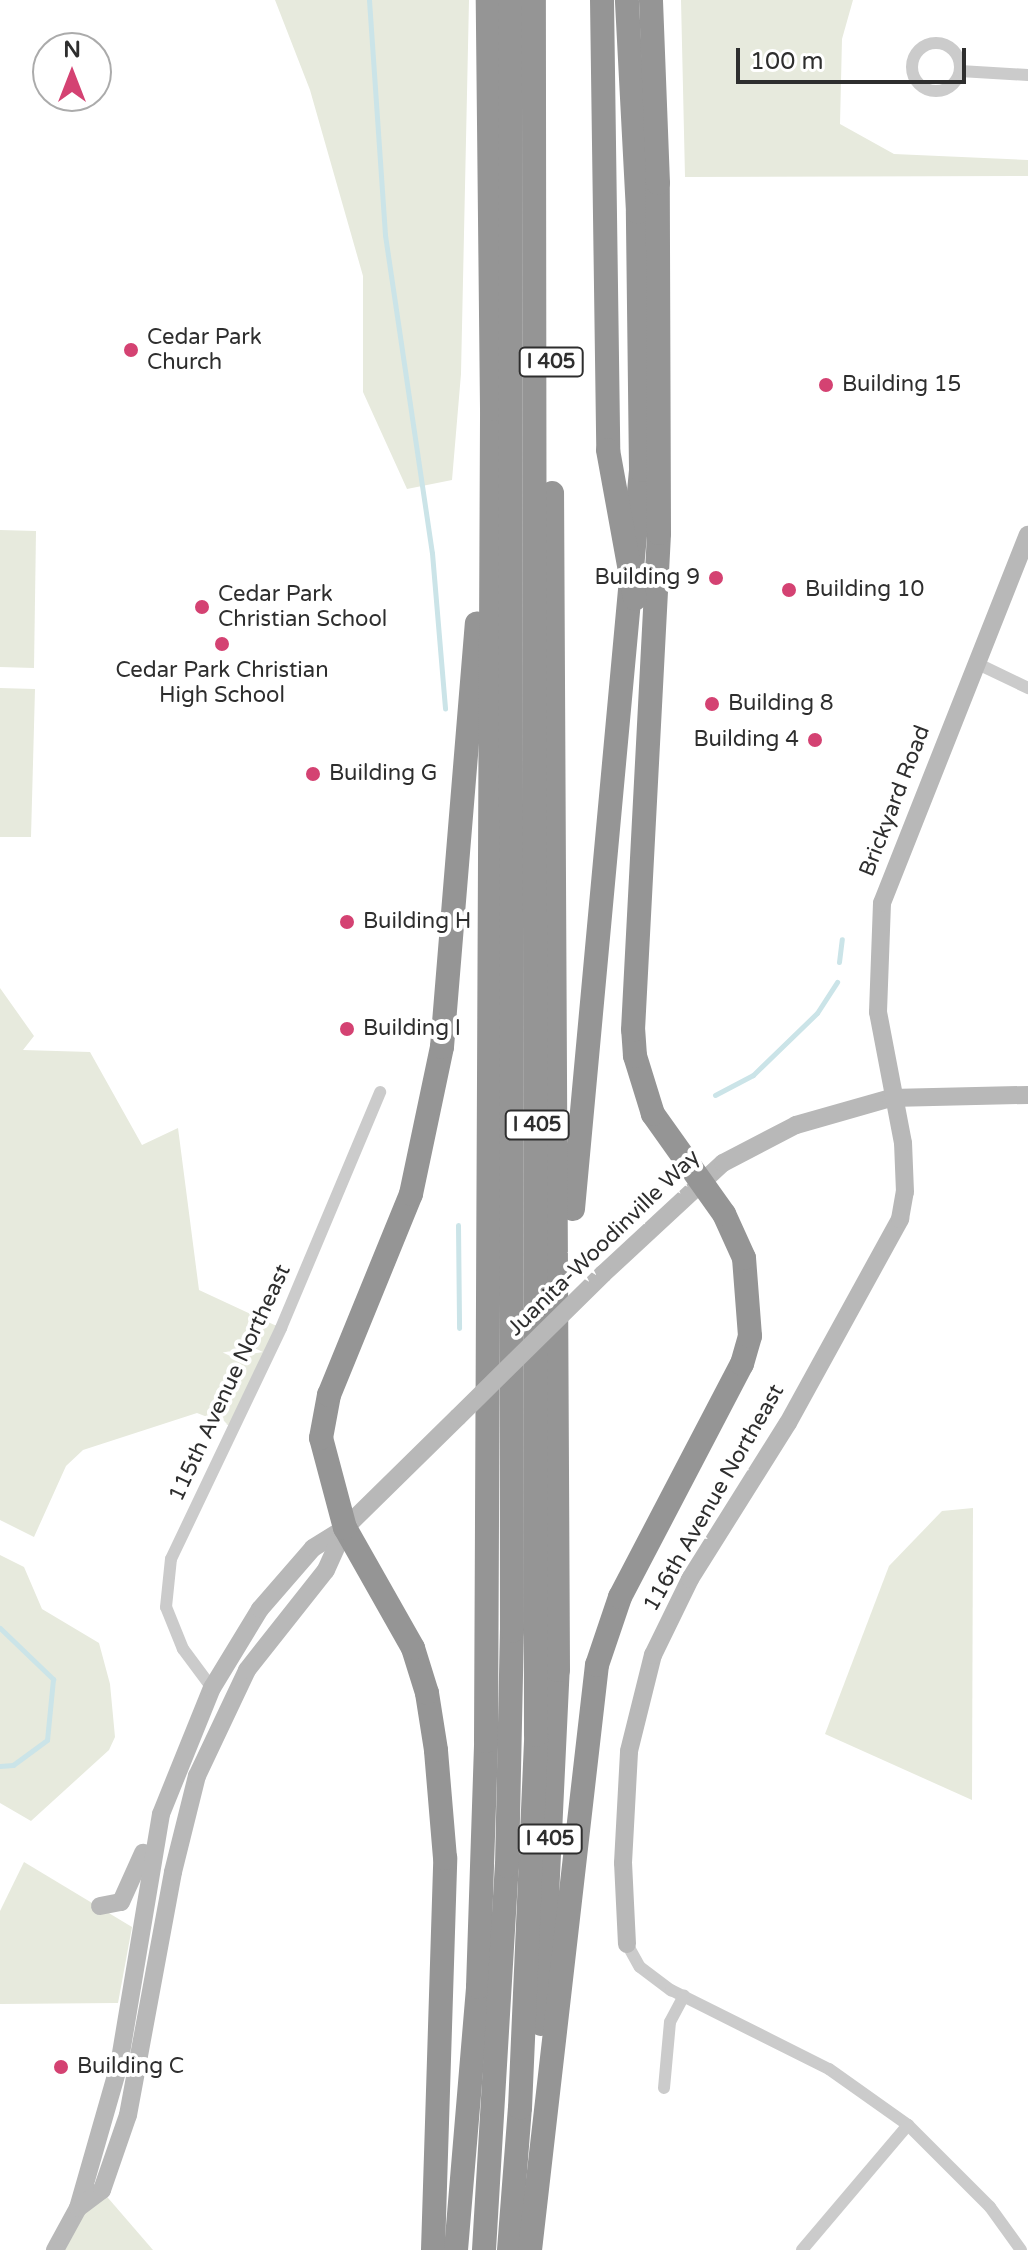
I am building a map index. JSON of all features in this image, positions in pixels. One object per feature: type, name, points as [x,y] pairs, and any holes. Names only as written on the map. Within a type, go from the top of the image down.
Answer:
[{"type":"highway","name":"I 405","points":[[456,2250],[478,1987],[486,1741],[492,409],[488,0]]},
{"type":"highway","name":"I 405","points":[[484,2250],[507,1866],[512,1631],[510,0]]},
{"type":"highway","name":"I 405","points":[[509,2250],[520,2108],[536,1720],[534,0]]},
{"type":"highway","name":"I 405","points":[[530,2250],[558,1670],[559,1427],[548,0]]},
{"type":"highway","points":[[602,0],[608,450],[639,629],[646,731]]},
{"type":"highway","points":[[559,1427],[578,1118],[641,470],[638,212],[627,0]]},
{"type":"highway","points":[[530,2250],[597,1665],[620,1597],[742,1364],[750,1336],[744,1258],[724,1214],[653,1114],[635,1056],[632,993],[659,533],[659,195],[651,0]]},
{"type":"highway","points":[[433,2250],[445,1858],[436,1750],[427,1693],[413,1648],[345,1528],[326,1473],[323,1417],[411,1194],[442,1047],[492,409]]},
{"type":"main road","name":"Brickyard Road","points":[[891,1098],[878,1012],[882,903],[1028,535]]},
{"type":"main road","name":"Juanita-Woodinville Way","points":[[345,1528],[700,1180],[796,1125],[891,1098],[1028,1095]]},
{"type":"main road","name":"116th Avenue Northeast","points":[[627,1944],[623,1863],[629,1751],[653,1655],[690,1579],[890,1247],[905,1192],[903,1143],[891,1098]]},
{"type":"main road","points":[[100,1906],[121,1902],[212,1688],[260,1609],[313,1548],[345,1528]]},
{"type":"main road","points":[[78,2208],[102,2190],[128,2115],[183,1821],[224,1713],[274,1629],[326,1570],[345,1528]]},
{"type":"main road","points":[[156,1960],[150,1939],[163,1856],[161,1814]]},
{"type":"main road","points":[[55,2250],[78,2208],[123,2044],[161,1814]]},
{"type":"main road","points":[[123,2044],[135,2017],[144,1974],[156,1960]]},
{"type":"street","points":[[939,43],[953,50],[960,71],[953,84],[932,92],[914,79],[911,64],[924,46],[939,43]]},
{"type":"street","points":[[960,71],[1028,75]]},
{"type":"street","points":[[976,663],[1028,688]]},
{"type":"street","name":"115th Avenue Northeast","points":[[212,1688],[183,1649],[166,1607],[171,1559],[281,1328],[380,1092]]},
{"type":"street","points":[[627,1944],[640,1967],[684,1996],[829,2069],[908,2125],[990,2207],[1021,2250]]},
{"type":"street","points":[[664,2088],[670,2022],[684,1996]]},
{"type":"street","points":[[802,2250],[908,2125]]},
{"type":"shaded area","points":[[275,0],[469,0],[461,374],[452,480],[407,489],[363,392],[363,276],[310,90]]},
{"type":"shaded area","points":[[681,0],[853,0],[842,39],[840,124],[894,154],[1028,160],[1028,176],[685,177]]},
{"type":"shaded area","points":[[0,530],[36,531],[34,668],[0,667]]},
{"type":"shaded area","points":[[0,688],[35,689],[31,837],[0,837]]},
{"type":"shaded area","points":[[0,988],[34,1036],[23,1050],[90,1052],[142,1145],[178,1128],[199,1290],[281,1328],[233,1427],[197,1413],[83,1450],[66,1466],[34,1537],[0,1520]]},
{"type":"shaded area","points":[[973,1508],[972,1800],[825,1734],[889,1566],[942,1511]]},
{"type":"shaded area","points":[[0,1555],[24,1567],[42,1609],[99,1643],[110,1684],[115,1737],[109,1750],[31,1821],[0,1803]]},
{"type":"shaded area","points":[[24,1862],[132,1927],[118,2003],[0,2004],[0,1911]]},
{"type":"shaded area","points":[[96,2184],[153,2250],[57,2250]]},
{"type":"waterway","points":[[369,0],[385,235],[432,553],[445,708]]},
{"type":"waterway","points":[[839,962],[842,939]]},
{"type":"waterway","points":[[715,1095],[753,1075],[817,1013],[837,982]]},
{"type":"waterway","points":[[458,1225],[459,1328]]},
{"type":"waterway","points":[[0,1628],[53,1679],[47,1740],[13,1765],[0,1766]]},
{"type":"place","name":"Cedar Park Church","points":[[131,350]]},
{"type":"place","name":"Building 15","points":[[826,385]]},
{"type":"place","name":"Building 9","points":[[716,578]]},
{"type":"place","name":"Building 10","points":[[789,590]]},
{"type":"place","name":"Cedar Park Christian School","points":[[202,607]]},
{"type":"place","name":"Cedar Park Christian High School","points":[[222,644]]},
{"type":"place","name":"Building 8","points":[[712,704]]},
{"type":"place","name":"Building 4","points":[[815,740]]},
{"type":"place","name":"Building G","points":[[313,774]]},
{"type":"place","name":"Building H","points":[[347,922]]},
{"type":"place","name":"Building I","points":[[347,1029]]},
{"type":"place","name":"Building C","points":[[61,2067]]}]
